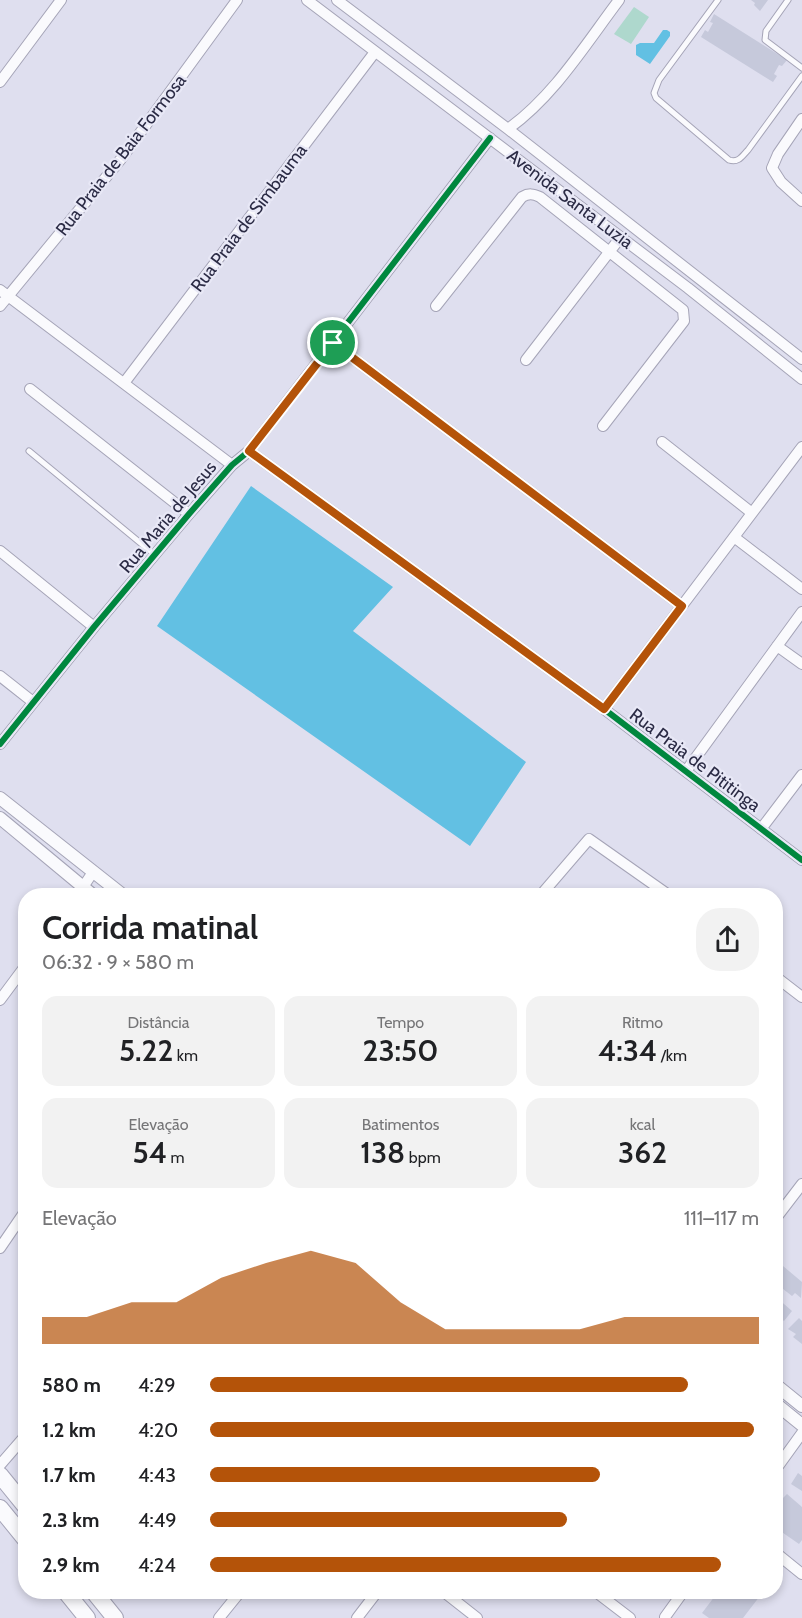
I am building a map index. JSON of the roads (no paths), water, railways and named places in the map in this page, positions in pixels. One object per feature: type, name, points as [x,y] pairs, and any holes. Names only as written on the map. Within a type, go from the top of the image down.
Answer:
[{"type":"main road","points":[[0,1475],[18,1497]]},
{"type":"main road","points":[[0,1508],[18,1530]]},
{"type":"main road","points":[[72,1599],[87,1618]]},
{"type":"main road","points":[[100,1599],[115,1618]]},
{"type":"street","points":[[0,82],[61,0]]},
{"type":"street","name":"Rua Praia de Baia Formosa","points":[[0,306],[4,293],[121,159],[237,0]]},
{"type":"street","name":"Avenida Santa Luzia","points":[[307,0],[688,288],[802,379]]},
{"type":"street","name":"Avenida Santa Luzia","points":[[337,0],[508,129],[802,359]]},
{"type":"street","points":[[508,129],[522,119],[548,93],[619,0]]},
{"type":"street","name":"Rua Praia de Simbauma","points":[[124,383],[375,52]]},
{"type":"street","points":[[802,119],[773,163],[773,172],[802,201]]},
{"type":"street","name":"Rua Maria de Jesus","points":[[0,744],[189,514],[232,465],[249,451],[490,138]]},
{"type":"street","points":[[436,306],[522,197],[527,194],[540,197],[680,306],[684,315],[684,321],[603,426]]},
{"type":"street","points":[[526,360],[620,238]]},
{"type":"street","points":[[4,293],[232,465]]},
{"type":"street","points":[[333,343],[682,606]]},
{"type":"street","points":[[30,389],[189,514]]},
{"type":"street","points":[[662,442],[752,513]]},
{"type":"street","points":[[604,709],[802,447]]},
{"type":"street","name":"Rua Praia de Pititinga","points":[[249,451],[604,709],[802,860]]},
{"type":"street","points":[[734,537],[802,588]]},
{"type":"street","points":[[0,550],[94,627]]},
{"type":"street","points":[[686,771],[802,612]]},
{"type":"street","points":[[777,646],[802,664]]},
{"type":"street","points":[[0,676],[33,702]]},
{"type":"street","points":[[761,829],[802,775]]},
{"type":"street","points":[[0,798],[114,888]]},
{"type":"street","points":[[0,819],[77,888]]},
{"type":"street","points":[[547,888],[589,839],[659,888]]},
{"type":"street","points":[[82,888],[93,872]]},
{"type":"street","points":[[0,1000],[18,976]]},
{"type":"street","points":[[783,986],[802,997]]},
{"type":"street","points":[[783,1209],[802,1184]]},
{"type":"street","points":[[0,1248],[18,1222]]},
{"type":"street","points":[[783,1391],[802,1406]]},
{"type":"street","points":[[783,1410],[802,1425]]},
{"type":"street","points":[[783,1459],[802,1433]]},
{"type":"street","points":[[0,1465],[18,1444]]},
{"type":"street","points":[[783,1559],[802,1574]]},
{"type":"street","points":[[219,1618],[234,1599]]},
{"type":"street","points":[[357,1618],[372,1599]]},
{"type":"street","points":[[453,1599],[477,1618]]},
{"type":"street","points":[[605,1599],[630,1618]]},
{"type":"street","points":[[667,1618],[678,1599]]},
{"type":"lane","points":[[718,0],[659,80],[654,93],[656,98],[729,160],[734,161],[740,159],[748,150],[802,76]]},
{"type":"lane","points":[[788,0],[766,31],[765,40],[802,68]]},
{"type":"lane","points":[[29,451],[155,555]]},
{"type":"water","points":[[663,30],[670,32],[670,36],[650,64],[636,55],[636,45],[654,43]]},
{"type":"water","points":[[251,486],[393,587],[353,631],[526,762],[470,846],[157,626]]}]
